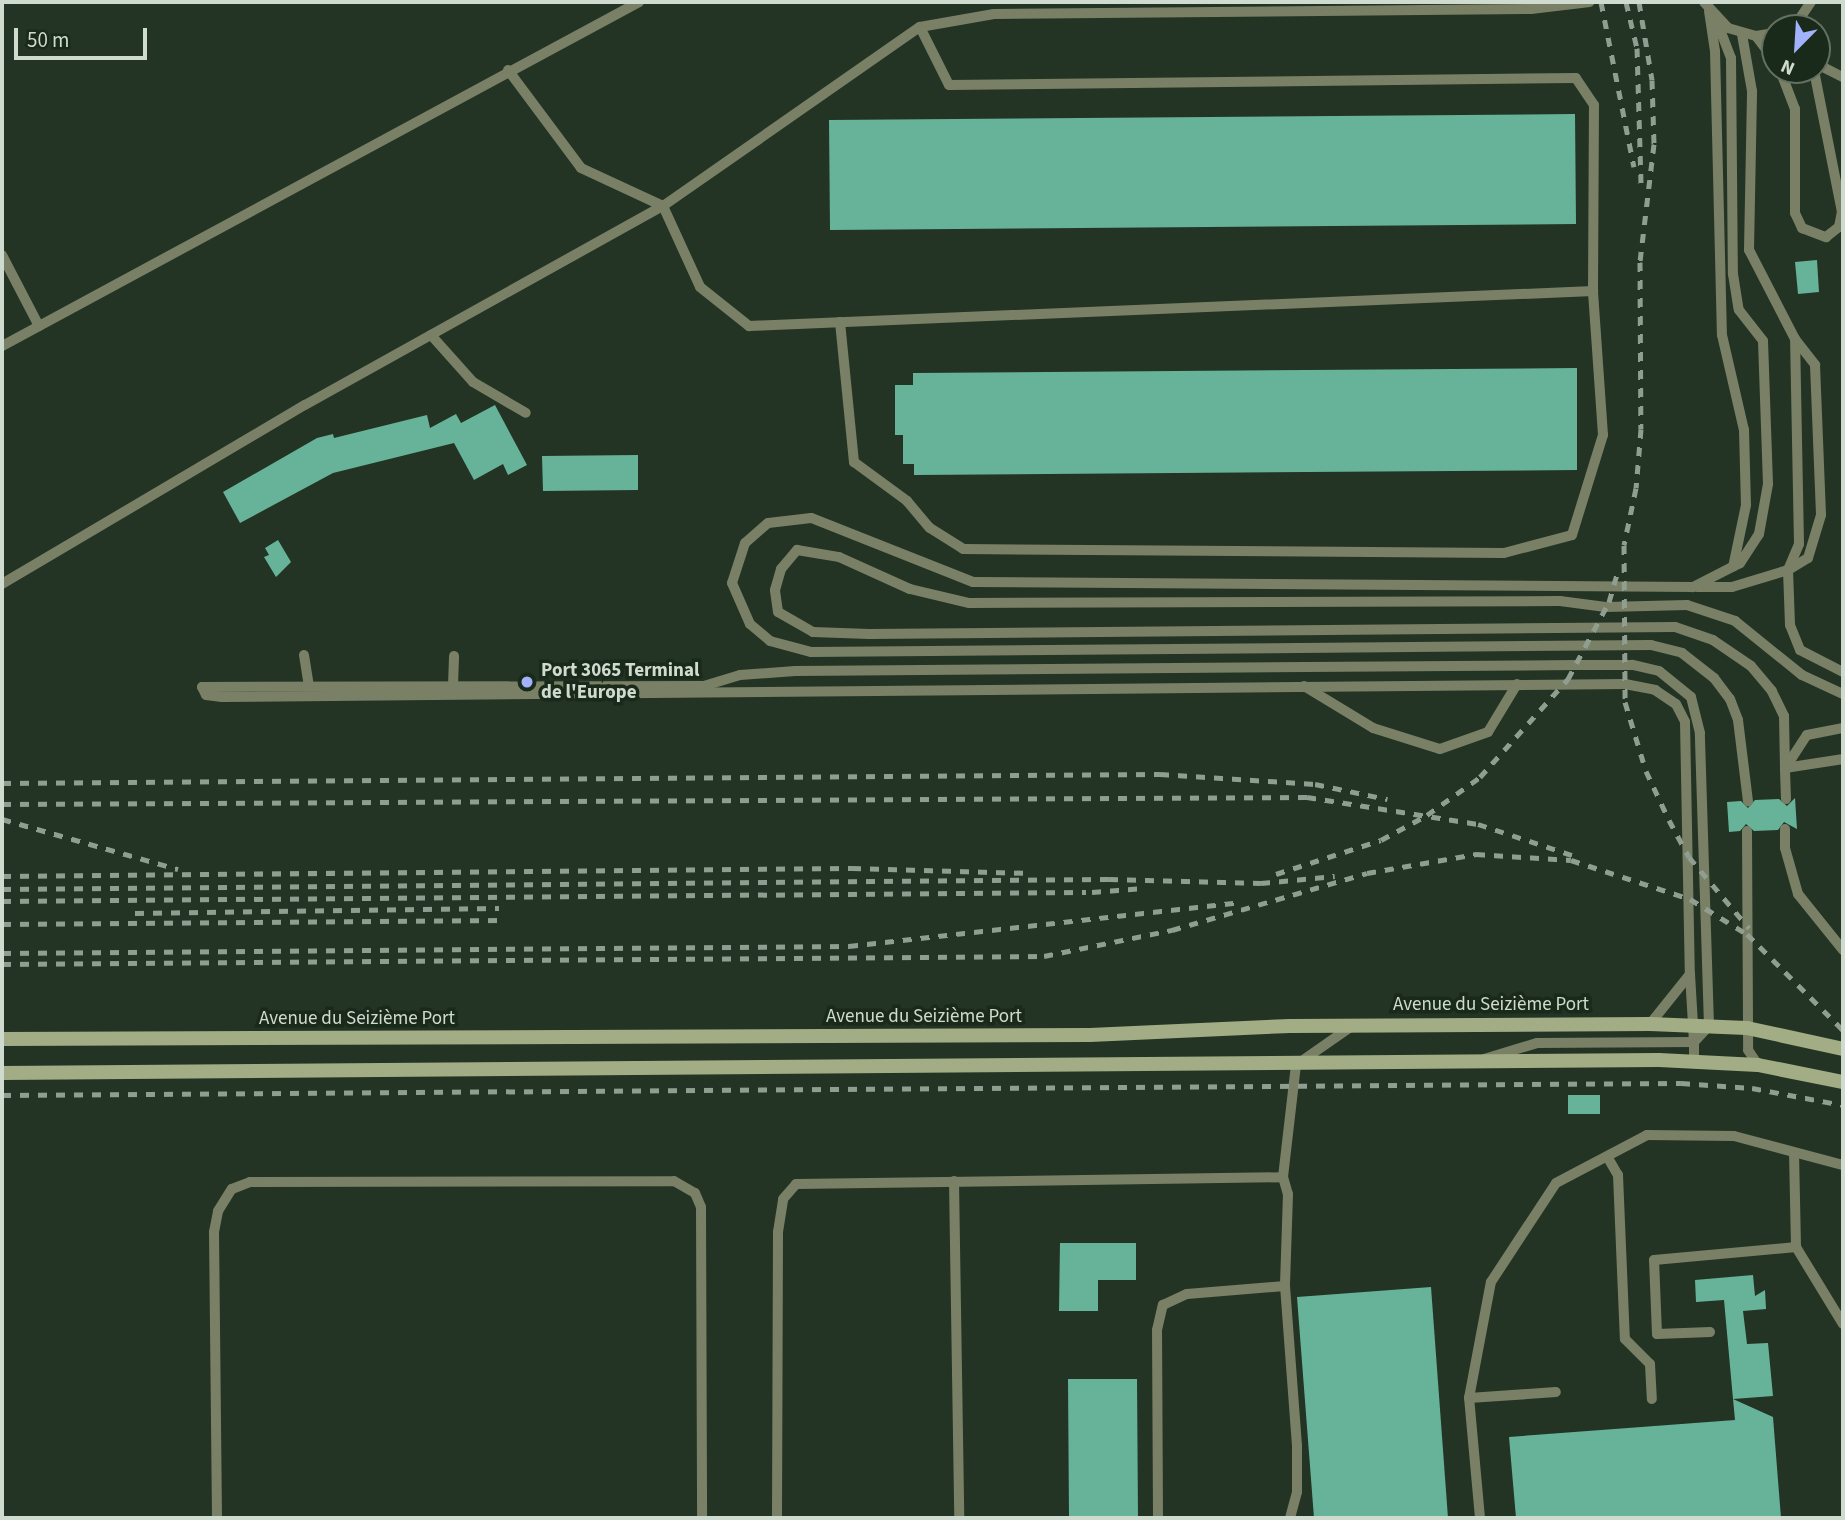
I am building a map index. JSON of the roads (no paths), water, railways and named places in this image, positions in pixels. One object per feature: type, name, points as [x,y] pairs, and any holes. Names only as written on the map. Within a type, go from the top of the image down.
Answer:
[{"type":"main road","name":"Avenue du Seizième Port","points":[[2,1039],[1090,1035],[1354,1025],[1693,1024],[1747,1028],[1843,1049]]},
{"type":"main road","points":[[2,1073],[1694,1062],[1758,1065],[1843,1082]]},
{"type":"lane","points":[[2,346],[508,70],[639,2]]},
{"type":"lane","points":[[2,584],[131,505],[663,206],[920,27],[994,14],[1531,9],[1590,2]]},
{"type":"lane","points":[[1710,11],[1742,34],[1761,35]]},
{"type":"lane","points":[[1710,11],[1715,51],[1722,335],[1744,430],[1746,505],[1732,567]]},
{"type":"lane","points":[[1693,587],[1740,563],[1759,534],[1768,484],[1763,341],[1739,310],[1733,275],[1731,58],[1710,11]]},
{"type":"lane","points":[[839,322],[854,462],[907,501],[930,527],[963,549],[1504,552],[1572,535],[1603,435],[1593,291],[1594,105],[1576,78],[949,85],[920,27]]},
{"type":"lane","points":[[1742,34],[1752,90],[1749,250],[1795,339],[1815,365],[1821,515],[1808,558],[1788,570],[1732,587],[973,582],[811,518],[768,523],[745,543],[732,583],[750,624],[769,641],[811,652],[1651,645],[1682,653],[1714,678],[1730,699],[1738,720],[1748,801]]},
{"type":"lane","points":[[1756,36],[1761,43]]},
{"type":"lane","points":[[508,70],[581,167],[663,206],[700,287],[748,326],[1593,291]]},
{"type":"lane","points":[[1785,84],[1795,109],[1795,213],[1802,228],[1826,237],[1839,227],[1842,212],[1817,84]]},
{"type":"lane","points":[[2,255],[39,326]]},
{"type":"lane","points":[[431,335],[473,382],[526,412]]},
{"type":"lane","points":[[1795,339],[1799,544],[1788,570],[1790,625],[1800,650],[1843,672]]},
{"type":"lane","points":[[1786,799],[1784,716],[1772,691],[1751,666],[1713,640],[1675,627],[858,634],[813,632],[778,612],[775,590],[781,569],[797,550],[839,557],[910,589],[969,603],[1560,601],[1606,607],[1687,605],[1735,621],[1802,675],[1843,694]]},
{"type":"lane","points":[[304,655],[309,686]]},
{"type":"lane","points":[[453,686],[454,656]]},
{"type":"lane","points":[[1474,1064],[1504,1050],[1537,1043],[1694,1042],[1709,1026],[1700,733],[1691,698],[1658,671],[1632,665],[794,671],[740,674],[703,688],[222,697],[206,695],[202,687],[703,688],[1625,684],[1655,690],[1676,704],[1685,722],[1690,974],[1694,1042],[1694,1062]]},
{"type":"lane","points":[[1303,685],[1373,728],[1440,750],[1488,732],[1517,684]]},
{"type":"lane","points":[[1785,768],[1807,735],[1843,728]]},
{"type":"lane","points":[[1785,768],[1843,759]]},
{"type":"lane","points":[[1785,830],[1785,848],[1798,894],[1843,950]]},
{"type":"lane","points":[[1748,831],[1747,1028],[1748,1050],[1758,1065]]},
{"type":"lane","points":[[1650,1024],[1690,974]]},
{"type":"lane","points":[[1290,1518],[1297,1492],[1297,1446],[1285,1286],[1288,1194],[1283,1177],[1296,1065],[1354,1025]]},
{"type":"lane","points":[[1480,1518],[1469,1398],[1491,1282],[1556,1183],[1608,1158],[1647,1135],[1734,1136],[1843,1165]]},
{"type":"lane","points":[[1794,1153],[1796,1247],[1843,1324]]},
{"type":"lane","points":[[1608,1158],[1618,1175],[1625,1339],[1650,1364],[1652,1399]]},
{"type":"lane","points":[[777,1518],[778,1232],[783,1199],[796,1184],[1283,1177]]},
{"type":"lane","points":[[216,1518],[214,1232],[218,1211],[232,1189],[250,1182],[674,1181],[695,1193],[701,1207],[702,1518]]},
{"type":"lane","points":[[954,1181],[959,1518]]},
{"type":"lane","points":[[1710,1332],[1657,1334],[1654,1260],[1796,1247]]},
{"type":"lane","points":[[1158,1518],[1157,1330],[1163,1306],[1187,1294],[1285,1286]]},
{"type":"lane","points":[[1469,1398],[1556,1392]]},
{"type":"railway","points":[[1601,2],[1634,167]]},
{"type":"railway","points":[[1626,2],[1637,48],[1641,186]]},
{"type":"railway","points":[[1639,2],[1652,80],[1654,144],[1640,262],[1641,429],[1636,488],[1624,545],[1625,702],[1646,771],[1689,857],[1749,928]]},
{"type":"railway","points":[[1276,874],[1381,840],[1427,815],[1480,777],[1568,679],[1609,602],[1617,574]]},
{"type":"railway","points":[[2,783],[1160,774],[1315,784],[1387,799]]},
{"type":"railway","points":[[2,804],[1307,797],[1478,824],[1572,855]]},
{"type":"railway","points":[[2,819],[178,869]]},
{"type":"railway","points":[[2,964],[1044,956],[1172,930],[1367,873],[1476,854],[1571,860],[1690,899],[1747,934],[1843,1030]]},
{"type":"railway","points":[[2,876],[852,868],[1030,873]]},
{"type":"railway","points":[[2,889],[1109,879],[1261,883],[1335,876]]},
{"type":"railway","points":[[1092,892],[1144,888]]},
{"type":"railway","points":[[2,901],[1086,892]]},
{"type":"railway","points":[[2,953],[849,946],[1240,902]]},
{"type":"railway","points":[[135,913],[499,908]]},
{"type":"railway","points":[[2,924],[503,920]]},
{"type":"railway","points":[[2,1095],[1681,1083],[1752,1088],[1843,1105]]},
{"type":"place","name":"Port 3065 Terminal de l'Europe","points":[[527,682]]}]
